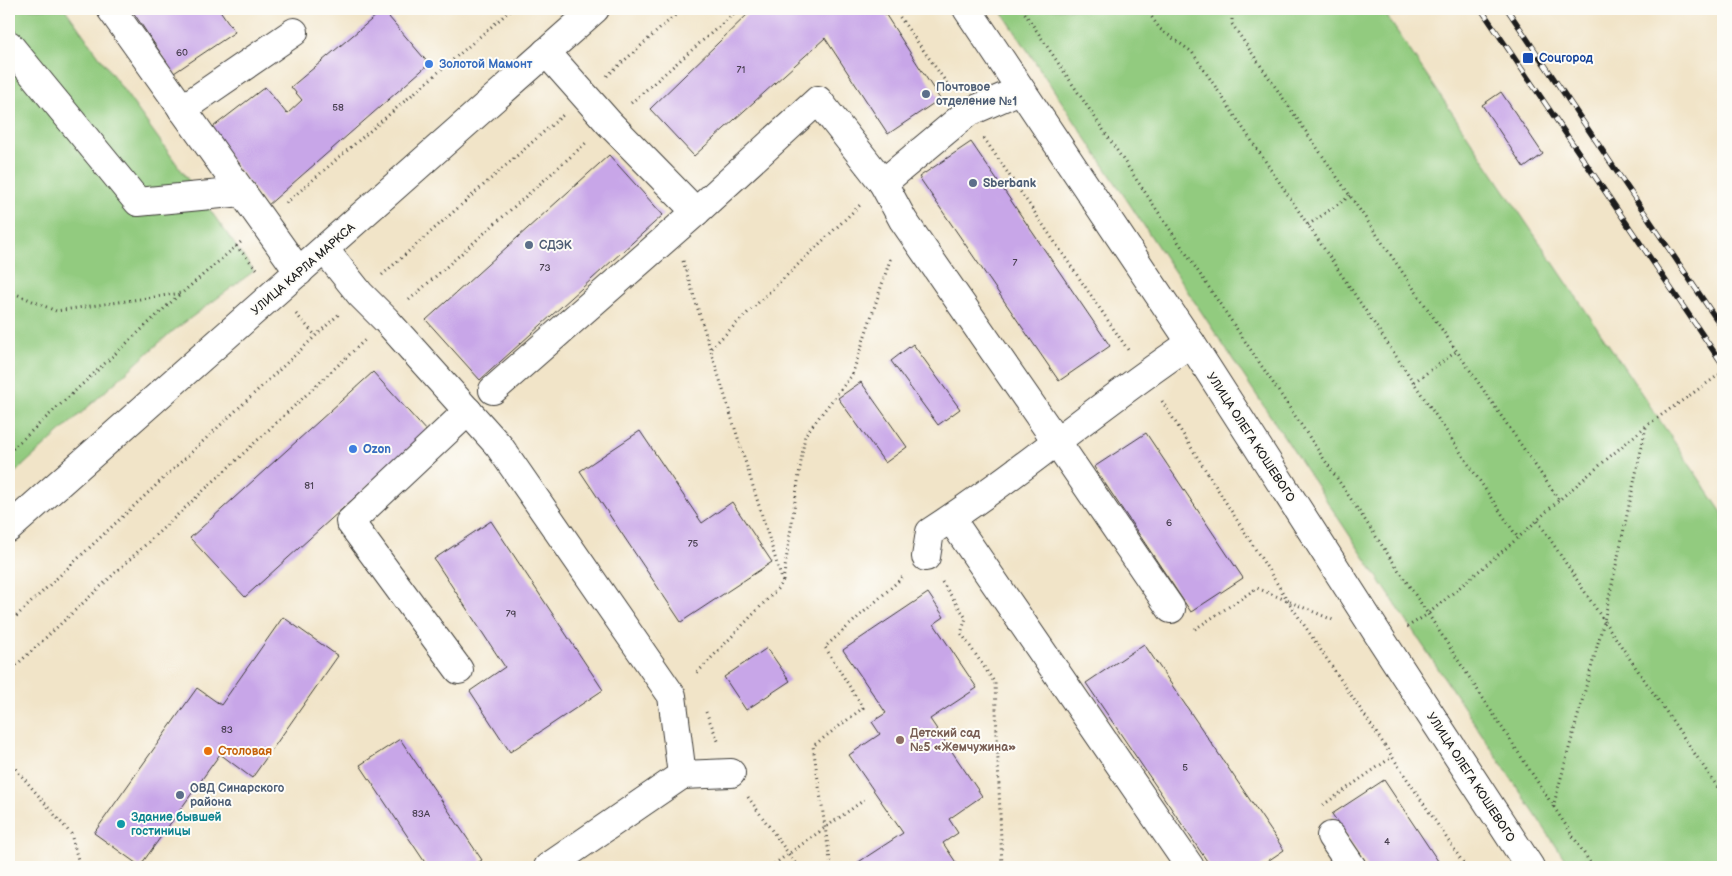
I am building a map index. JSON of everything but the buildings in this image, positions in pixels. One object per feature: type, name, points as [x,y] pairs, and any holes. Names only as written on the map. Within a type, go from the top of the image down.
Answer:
[{"type":"street","points":[[111,9],[299,272]]},
{"type":"street","name":"УЛИЦА КАРЛА МАРКСА","points":[[9,528],[595,9]]},
{"type":"street","name":"УЛИЦА ОЛЕГА КОШЕВОГО","points":[[968,9],[1020,90],[1191,343],[1530,867]]},
{"type":"street","points":[[182,109],[294,32]]},
{"type":"street","points":[[9,46],[138,202],[242,192]]},
{"type":"street","points":[[546,52],[609,123],[696,212]]},
{"type":"street","points":[[883,183],[967,113],[1020,90]]},
{"type":"street","points":[[494,390],[674,232],[818,100],[883,183],[903,220],[1058,442],[1170,609]]},
{"type":"street","points":[[325,250],[360,294],[386,320],[500,446],[672,696],[682,774]]},
{"type":"street","points":[[926,557],[930,532],[1058,442],[1145,374],[1191,343]]},
{"type":"street","points":[[459,670],[350,522],[468,411]]},
{"type":"street","points":[[951,519],[1190,867]]},
{"type":"street","points":[[548,867],[682,774],[731,773]]},
{"type":"street","points":[[1331,836],[1352,867]]},
{"type":"path","points":[[894,9],[1145,374],[1288,600],[1466,867]]},
{"type":"path","points":[[1022,9],[1428,614],[1646,426],[1723,372]]},
{"type":"path","points":[[1146,9],[1160,29],[1192,52],[1518,538]]},
{"type":"path","points":[[1232,9],[1232,24],[1559,500]]},
{"type":"path","points":[[711,348],[883,183]]},
{"type":"path","points":[[1308,225],[1350,196]]},
{"type":"path","points":[[692,678],[783,583],[805,435],[852,375],[903,220]]},
{"type":"path","points":[[674,232],[783,583]]},
{"type":"path","points":[[9,452],[182,293]]},
{"type":"path","points":[[1414,382],[1457,351]]},
{"type":"path","points":[[1553,808],[1604,622],[1646,426]]},
{"type":"path","points":[[1538,521],[1604,622],[1723,795]]},
{"type":"path","points":[[832,867],[813,746],[863,708],[824,647],[926,557],[966,618],[961,632],[995,683],[1002,867]]},
{"type":"path","points":[[703,703],[731,773],[798,867]]},
{"type":"path","points":[[1331,836],[1316,810],[1392,757]]},
{"type":"path","points":[[9,761],[70,834],[80,867]]},
{"type":"path","points":[[770,867],[864,800]]},
{"type":"green space","points":[[9,9],[65,9],[254,271],[169,334],[9,478]]},
{"type":"green space","points":[[1000,9],[1382,9],[1723,514],[1723,867],[1570,867]]},
{"type":"railway","points":[[1481,9],[1723,365]]},
{"type":"railway","points":[[1507,9],[1723,329]]},
{"type":"place","name":"Соцгород","points":[[1528,58]]},
{"type":"place","name":"Золотой Мамонт","points":[[429,64]]},
{"type":"place","name":"Почтовое отделение №1","points":[[926,94]]},
{"type":"place","name":"Sberbank","points":[[973,183]]},
{"type":"place","name":"СДЭК","points":[[529,245]]},
{"type":"place","name":"Ozon","points":[[353,449]]},
{"type":"place","name":"Детский сад №5 «Жемчужина»","points":[[900,740]]},
{"type":"place","name":"Столовая","points":[[208,751]]},
{"type":"place","name":"ОВД Синарского района","points":[[180,795]]},
{"type":"place","name":"Здание бывшей гостиницы","points":[[121,824]]}]
